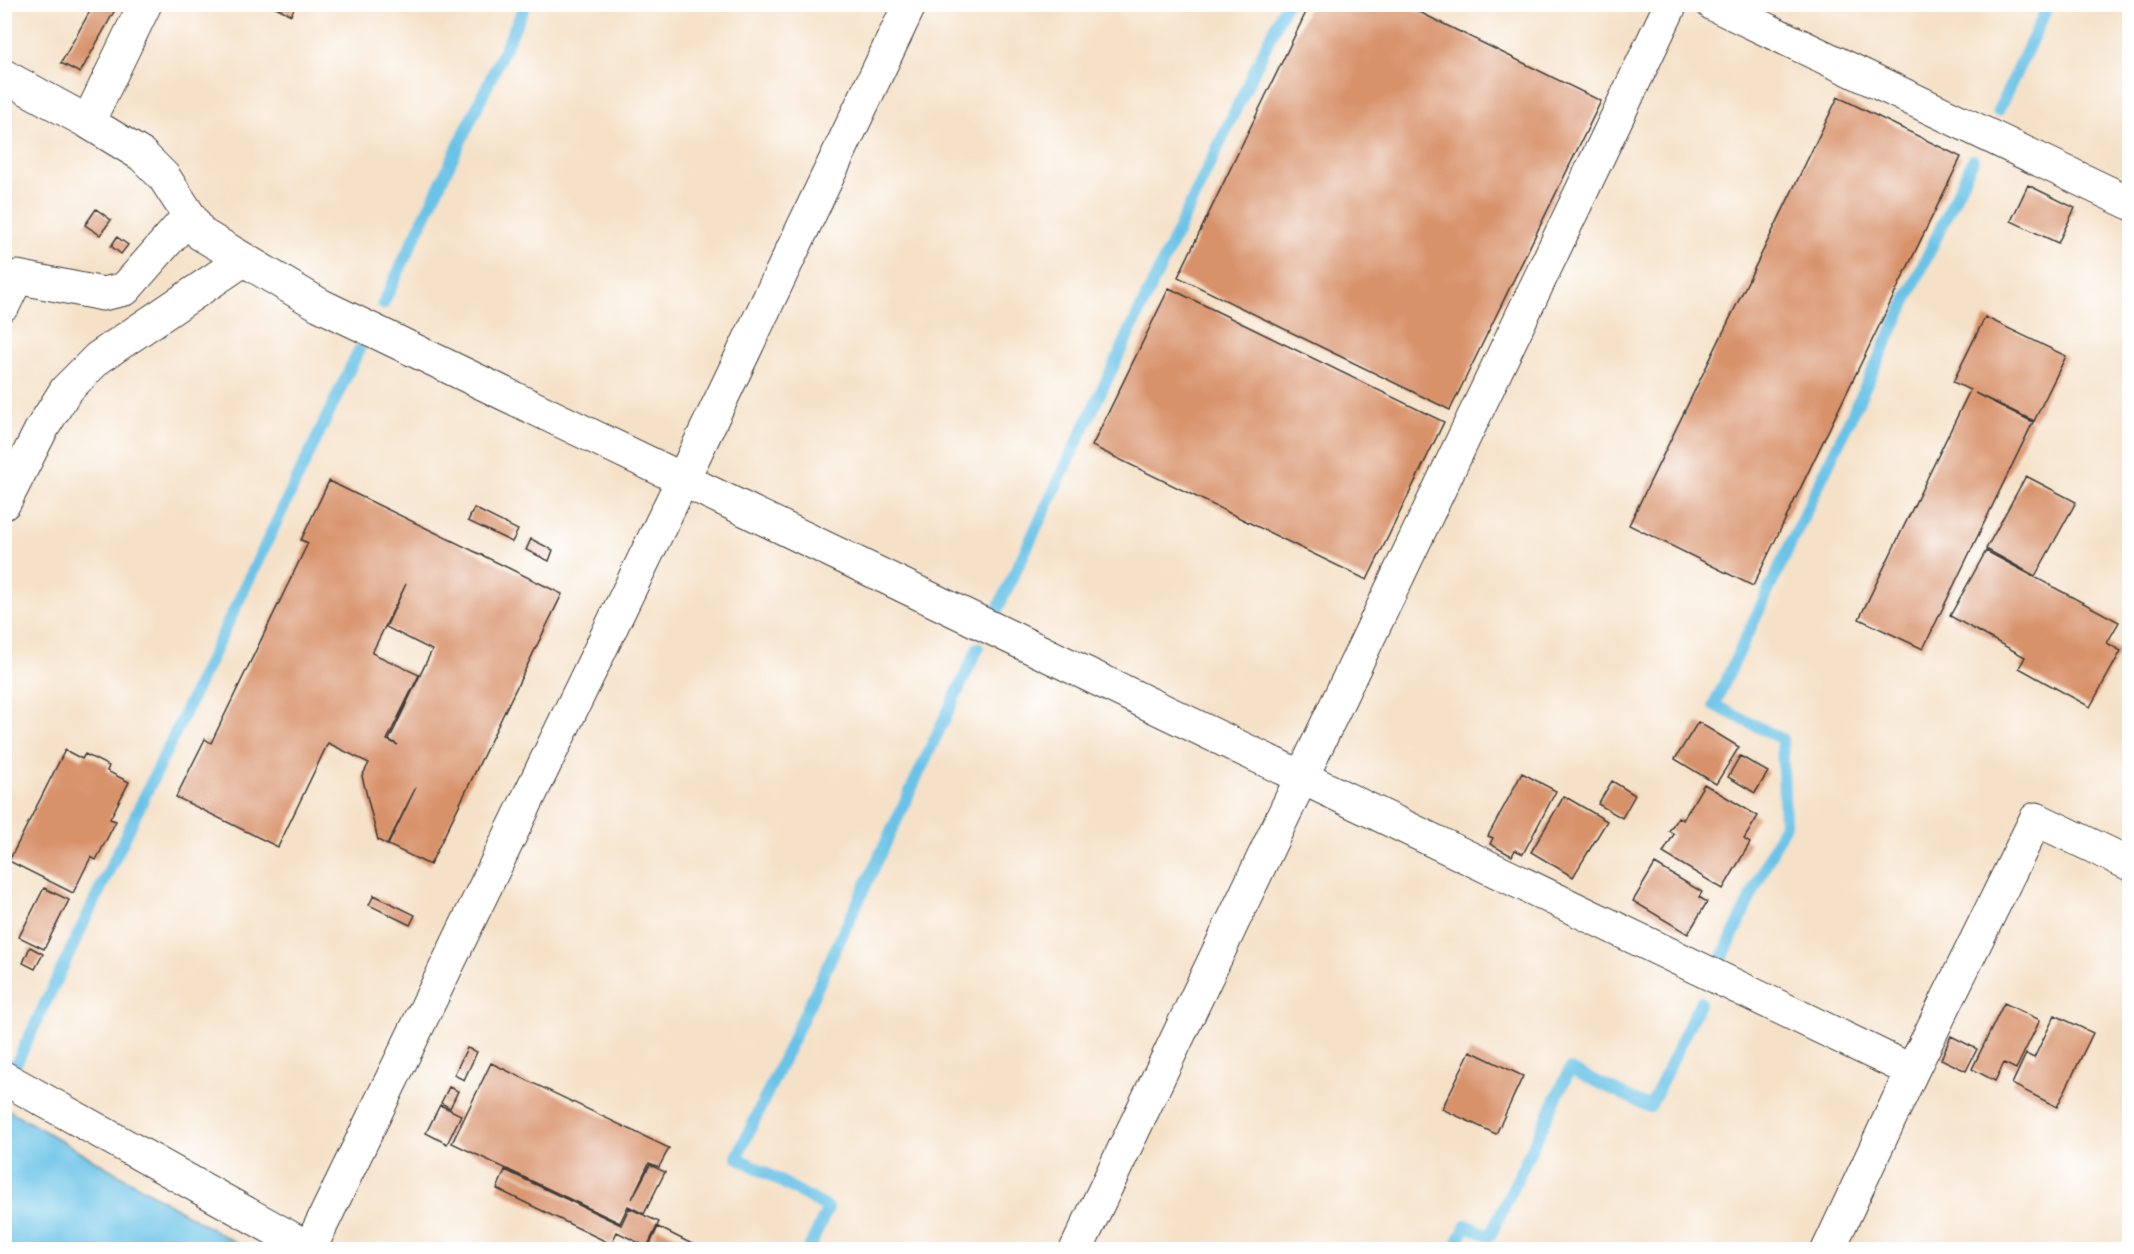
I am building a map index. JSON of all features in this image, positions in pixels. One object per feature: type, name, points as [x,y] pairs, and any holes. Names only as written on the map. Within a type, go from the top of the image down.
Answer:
[{"type":"street","points":[[88,122],[145,4]]},
{"type":"street","points":[[4,1078],[310,1249],[910,4]]},
{"type":"street","points":[[1076,1250],[1671,4]]},
{"type":"street","points":[[1713,4],[2130,203]]},
{"type":"street","points":[[4,76],[88,122],[142,155],[164,177],[201,234],[321,305],[682,481],[1912,1071]]},
{"type":"street","points":[[4,304],[17,278],[102,294],[125,289],[189,216]]},
{"type":"street","points":[[4,503],[41,430],[66,390],[98,358],[243,260]]},
{"type":"street","points":[[1828,1250],[1912,1071],[2036,819],[2130,864]]},
{"type":"water","points":[[5,1108],[231,1240],[245,1249],[5,1249]]},
{"type":"building","points":[[94,4],[110,4],[116,8],[80,73],[61,63]]},
{"type":"building","points":[[270,4],[296,4],[291,15]]},
{"type":"building","points":[[1310,4],[1403,4],[1601,101],[1450,410],[1178,277]]},
{"type":"building","points":[[1838,97],[1961,157],[1753,586],[1629,525]]},
{"type":"building","points":[[2028,185],[2075,208],[2058,243],[2011,221]]},
{"type":"building","points":[[96,209],[111,220],[100,235],[85,225]]},
{"type":"building","points":[[117,237],[128,245],[121,254],[111,246]]},
{"type":"building","points":[[1169,288],[1444,422],[1367,580],[1092,446]]},
{"type":"building","points":[[1985,317],[2066,356],[2034,421],[1975,393],[2033,422],[1923,649],[1859,619],[1970,390],[1953,382]]},
{"type":"building","points":[[2026,476],[2076,502],[2035,576],[1986,549]]},
{"type":"building","points":[[329,481],[562,594],[430,865],[388,845],[416,787],[387,845],[378,840],[362,776],[369,763],[328,743],[278,847],[176,797],[205,739],[211,743],[308,543],[301,540]],"holes":[[[406,584],[386,627],[432,650],[389,740],[398,745],[387,740],[419,675],[372,653]]]},
{"type":"building","points":[[474,508],[518,530],[512,542],[468,521]]},
{"type":"building","points":[[531,539],[553,550],[549,561],[526,550]]},
{"type":"building","points":[[1986,551],[2119,622],[2107,643],[2121,651],[2090,707],[2019,668],[2025,657],[1950,616]]},
{"type":"building","points":[[1698,722],[1739,747],[1716,784],[1675,759]]},
{"type":"building","points":[[65,750],[82,759],[85,754],[109,766],[107,771],[129,782],[110,819],[116,821],[96,860],[91,857],[73,893],[9,861]]},
{"type":"building","points":[[1740,756],[1768,772],[1755,793],[1728,777]]},
{"type":"building","points":[[1522,773],[1556,791],[1523,854],[1515,850],[1512,856],[1490,844],[1493,838],[1488,836]]},
{"type":"building","points":[[1612,781],[1635,795],[1622,818],[1598,804]]},
{"type":"building","points":[[1704,784],[1758,816],[1744,839],[1750,843],[1723,889],[1663,853],[1674,834],[1669,831],[1678,817],[1683,820]]},
{"type":"building","points":[[1564,796],[1607,821],[1573,877],[1531,852]]},
{"type":"building","points":[[1655,864],[1702,892],[1699,897],[1707,902],[1688,934],[1633,901]]},
{"type":"building","points":[[44,888],[69,900],[44,949],[19,937]]},
{"type":"building","points":[[374,895],[415,915],[410,925],[369,905]]},
{"type":"building","points":[[30,947],[43,954],[35,969],[23,963]]},
{"type":"building","points":[[2004,1003],[2040,1020],[2016,1069],[2004,1063],[1995,1081],[1972,1069]]},
{"type":"building","points":[[2055,1015],[2093,1033],[2057,1107],[2012,1084],[2026,1054],[2034,1058]]},
{"type":"building","points":[[1951,1036],[1977,1049],[1966,1071],[1941,1059]]},
{"type":"building","points":[[467,1048],[477,1052],[464,1080],[454,1075]]},
{"type":"building","points":[[1470,1051],[1523,1076],[1496,1134],[1442,1109]]},
{"type":"building","points":[[491,1063],[669,1148],[659,1167],[649,1163],[632,1199],[650,1165],[665,1172],[644,1214],[628,1206],[620,1223],[452,1143]]},
{"type":"building","points":[[449,1087],[458,1091],[450,1108],[441,1103]]},
{"type":"building","points":[[440,1105],[461,1115],[447,1144],[426,1133]]},
{"type":"building","points":[[505,1170],[621,1225],[629,1208],[659,1222],[647,1247],[617,1232],[611,1244],[497,1189]]},
{"type":"building","points":[[658,1227],[704,1250],[647,1250]]},
{"type":"waterway","points":[[383,304],[526,4]]},
{"type":"waterway","points":[[997,610],[1286,4]]},
{"type":"waterway","points":[[1998,111],[2049,4]]},
{"type":"waterway","points":[[1723,956],[1785,824],[1782,739],[1714,705],[1973,160]]},
{"type":"waterway","points":[[17,1062],[359,350]]},
{"type":"waterway","points":[[808,1250],[828,1208],[737,1157],[978,648]]},
{"type":"waterway","points":[[1454,1250],[1466,1225],[1490,1236],[1570,1069],[1650,1107],[1700,1002]]}]
